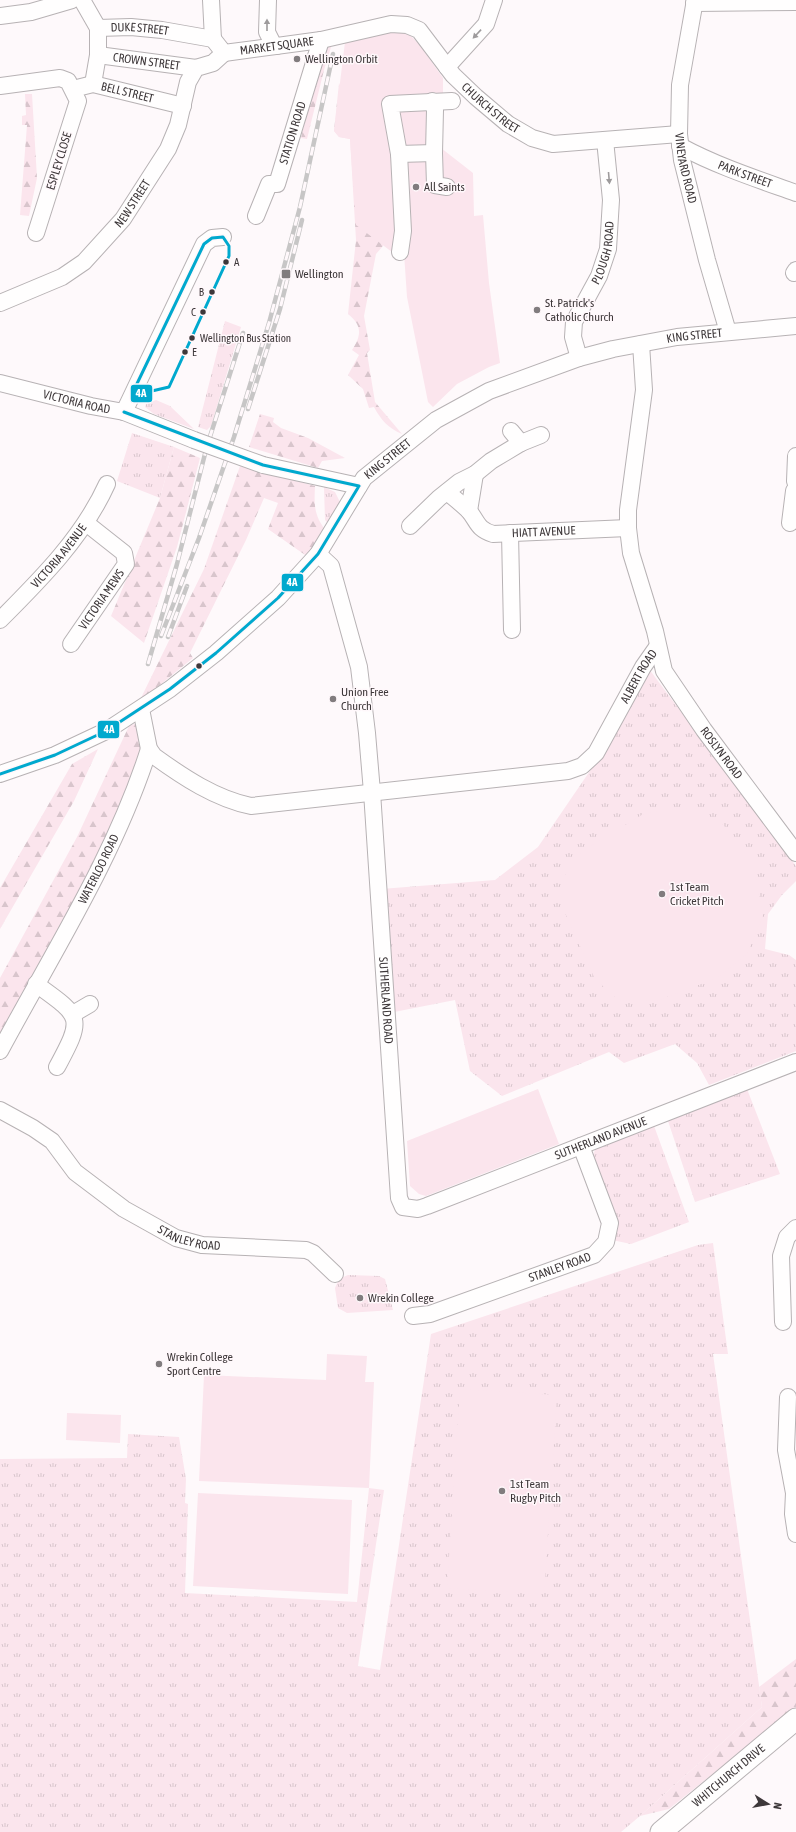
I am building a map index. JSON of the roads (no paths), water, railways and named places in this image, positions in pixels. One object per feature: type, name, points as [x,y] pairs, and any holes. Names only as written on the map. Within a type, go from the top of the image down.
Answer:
[{"type":"main road","name":"WHITCHURCH DRIVE","points":[[661,1832],[796,1719]]},
{"type":"street","points":[[0,16],[31,12],[72,0]]},
{"type":"street","name":"DUKE STREET","points":[[82,0],[98,28],[131,27],[162,30],[213,39]]},
{"type":"street","points":[[211,0],[213,39]]},
{"type":"street","points":[[268,0],[267,32],[273,44],[277,46]]},
{"type":"street","points":[[447,67],[486,24],[494,0]]},
{"type":"street","points":[[695,2],[796,2]]},
{"type":"street","name":"VINEYARD ROAD","points":[[695,2],[680,85],[680,140],[707,260],[728,332]]},
{"type":"street","name":"CHURCH STREET","points":[[325,39],[391,24],[412,26],[418,30],[447,67],[495,114],[508,124],[532,138],[553,144],[605,140],[680,140]]},
{"type":"street","points":[[92,84],[98,55],[98,28]]},
{"type":"street","name":"MARKET SQUARE","points":[[213,39],[219,58],[277,46],[325,39]]},
{"type":"street","name":"STATION ROAD","points":[[256,216],[269,184],[277,184],[325,39]]},
{"type":"street","name":"CROWN STREET","points":[[98,55],[196,68]]},
{"type":"street","points":[[196,68],[219,58]]},
{"type":"street","name":"NEW STREET","points":[[0,303],[62,277],[84,262],[123,219],[138,198],[171,143],[178,125],[188,82],[196,68]]},
{"type":"street","points":[[0,86],[60,78],[68,81],[73,89]]},
{"type":"street","name":"BELL STREET","points":[[73,89],[92,84],[182,106]]},
{"type":"street","name":"ESPLEY CLOSE","points":[[36,233],[78,101],[73,89]]},
{"type":"street","points":[[400,252],[403,231],[399,154],[390,104],[416,104],[432,101],[442,103],[452,102]]},
{"type":"street","points":[[432,101],[435,110],[435,185],[447,187]]},
{"type":"street","name":"PLOUGH ROAD","points":[[579,358],[573,337],[574,322],[599,276],[608,249],[611,200],[605,140]]},
{"type":"street","name":"PARK STREET","points":[[680,140],[696,154],[753,178],[796,193]]},
{"type":"street","points":[[399,154],[434,152]]},
{"type":"street","points":[[124,412],[204,244],[212,238],[222,237]]},
{"type":"street","name":"KING STREET","points":[[0,774],[77,745],[106,731],[170,689],[216,653],[278,598],[318,554],[364,478],[436,420],[489,391],[579,358],[613,349],[677,337],[796,326]]},
{"type":"street","name":"ALBERT ROAD","points":[[149,749],[155,757],[216,796],[233,803],[251,806],[568,771],[582,766],[596,753],[643,667],[657,648],[655,631],[631,553],[628,528],[628,510],[644,390],[641,344]]},
{"type":"street","name":"VICTORIA ROAD","points":[[0,383],[90,406],[124,412],[194,440],[263,465],[359,486]]},
{"type":"street","points":[[410,526],[459,482],[475,474],[491,461],[532,439],[511,430]]},
{"type":"street","points":[[796,456],[794,481],[796,484]]},
{"type":"street","points":[[469,511],[475,474]]},
{"type":"street","name":"VICTORIA AVENUE","points":[[0,620],[46,573],[97,507],[107,484]]},
{"type":"street","points":[[790,523],[794,491],[796,490]]},
{"type":"street","name":"HIATT AVENUE","points":[[447,492],[469,511],[478,526],[486,532],[493,534],[628,528]]},
{"type":"street","name":"VICTORIA MEWS","points":[[71,644],[126,564],[124,553],[86,522]]},
{"type":"street","points":[[510,533],[512,630]]},
{"type":"street","name":"SUTHERLAND ROAD","points":[[318,554],[331,566],[359,668],[372,792],[398,1198],[403,1207]]},
{"type":"street","name":"ROSLYN ROAD","points":[[657,648],[664,671],[680,696],[796,853]]},
{"type":"street","points":[[141,708],[149,749]]},
{"type":"street","name":"WATERLOO ROAD","points":[[0,1051],[36,984],[71,924],[125,815],[149,749]]},
{"type":"street","points":[[36,984],[66,1006],[73,1014],[75,1031],[57,1067]]},
{"type":"street","points":[[73,1014],[90,1004]]},
{"type":"street","name":"SUTHERLAND AVENUE","points":[[403,1207],[418,1209],[427,1206],[796,1062]]},
{"type":"street","name":"STANLEY ROAD","points":[[0,1110],[33,1128],[52,1141],[62,1153],[69,1165],[81,1177],[124,1209],[176,1238],[202,1245],[306,1250],[313,1253],[335,1274]]},
{"type":"street","name":"STANLEY ROAD","points":[[413,1316],[430,1314],[594,1255],[598,1251],[606,1242],[610,1223],[581,1146]]},
{"type":"street","points":[[783,1322],[780,1270],[781,1256],[787,1237],[796,1228]]},
{"type":"street","points":[[788,1396],[786,1450],[794,1493],[796,1534]]},
{"type":"railway","points":[[161,636],[199,538],[234,437],[269,323],[300,207],[333,54]]},
{"type":"railway","points":[[248,409],[280,309],[302,220]]},
{"type":"railway","points":[[148,664],[177,564],[207,446],[243,333]]},
{"type":"railway","points":[[168,637],[187,586]]},
{"type":"place","name":"Wellington Orbit","points":[[297,59]]},
{"type":"place","name":"All Saints","points":[[416,187]]},
{"type":"place","name":"A","points":[[226,262]]},
{"type":"place","name":"Wellington","points":[[286,274]]},
{"type":"place","name":"B","points":[[212,292]]},
{"type":"place","name":"St. Patrick's Catholic Church","points":[[537,310]]},
{"type":"place","name":"C","points":[[203,312]]},
{"type":"place","name":"Wellington Bus Station","points":[[192,338]]},
{"type":"place","name":"E","points":[[185,352]]},
{"type":"place","name":"Union Free Church","points":[[333,699]]},
{"type":"place","name":"1st Team Cricket Pitch","points":[[662,894]]},
{"type":"place","name":"Wrekin College","points":[[360,1298]]},
{"type":"place","name":"Wrekin College Sport Centre","points":[[159,1364]]},
{"type":"place","name":"1st Team Rugby Pitch","points":[[502,1491]]}]
